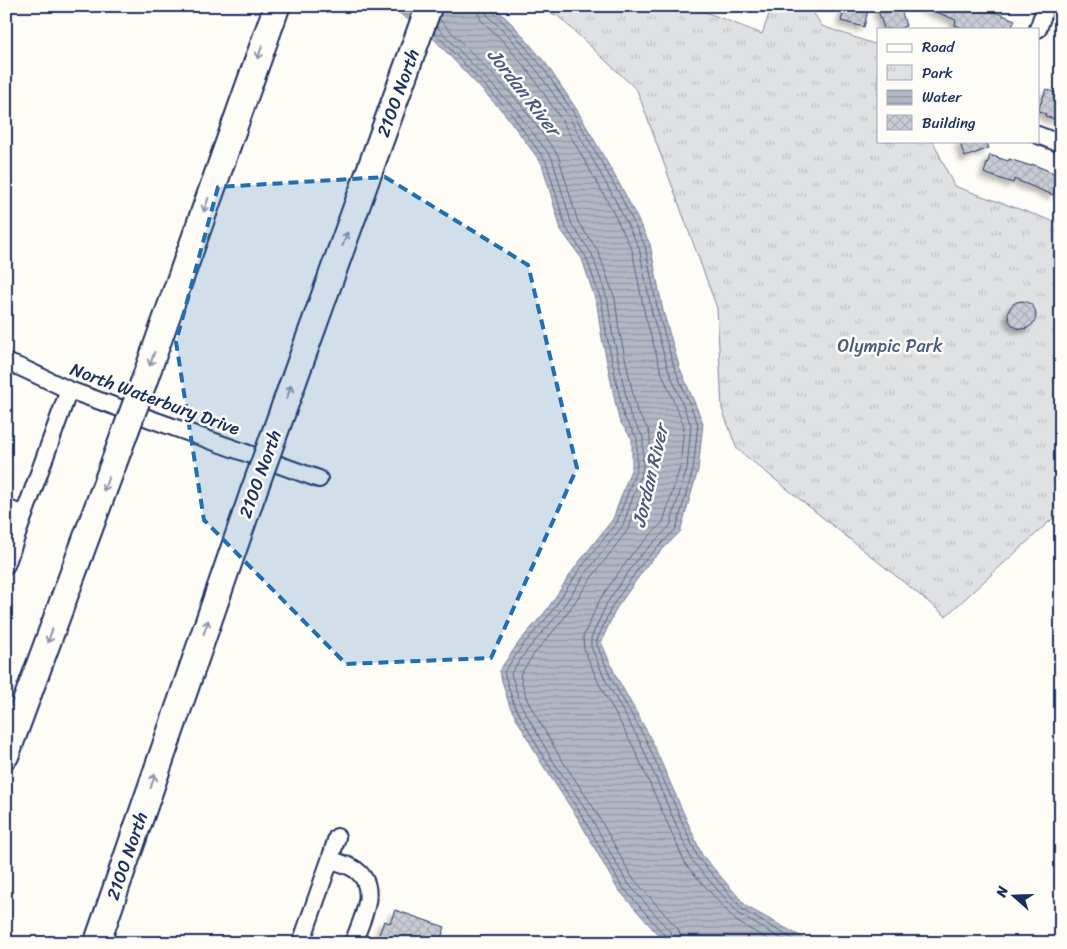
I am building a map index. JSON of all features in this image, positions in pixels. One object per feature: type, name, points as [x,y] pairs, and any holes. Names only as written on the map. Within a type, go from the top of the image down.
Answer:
[{"type":"highway","points":[[6,755],[12,719],[124,438],[277,6]]},
{"type":"highway","name":"2100 North","points":[[96,943],[252,493],[429,6]]},
{"type":"street","points":[[1038,28],[1046,6]]},
{"type":"street","points":[[1040,137],[1061,144]]},
{"type":"street","name":"North Waterbury Drive","points":[[6,362],[69,390],[319,479]]},
{"type":"street","points":[[6,565],[69,390]]},
{"type":"street","points":[[6,508],[24,515]]},
{"type":"street","points":[[301,943],[330,860],[336,837]]},
{"type":"street","points":[[330,860],[357,870],[368,886],[368,901],[353,943]]},
{"type":"highlighted area","points":[[385,177],[528,265],[577,468],[491,658],[346,664],[204,520],[176,342],[218,187]]},
{"type":"green space","name":"Olympic Park","points":[[535,6],[690,6],[762,34],[772,6],[809,6],[822,26],[874,44],[877,43],[877,142],[933,142],[954,186],[1061,224],[1061,511],[946,616],[737,449],[722,409],[717,308],[637,90],[558,16]]},
{"type":"water","name":"Jordan River","points":[[389,6],[494,6],[517,29],[547,65],[577,110],[624,192],[650,244],[663,311],[679,366],[703,423],[698,470],[680,532],[647,565],[616,609],[601,642],[616,676],[650,737],[702,855],[747,907],[802,937],[807,943],[665,943],[617,888],[579,820],[542,764],[510,707],[499,671],[519,642],[546,611],[576,566],[613,519],[632,467],[632,439],[619,420],[597,305],[582,259],[561,230],[542,164],[505,114],[431,36]]},
{"type":"building","points":[[845,6],[869,6],[864,27],[841,21]]},
{"type":"building","points":[[877,6],[900,6],[906,26],[901,28],[884,28]]},
{"type":"building","points":[[921,6],[985,6],[985,8],[1015,20],[1011,28],[963,28],[955,25],[956,20]]},
{"type":"building","points":[[1046,89],[1061,95],[1061,108],[1057,120],[1045,116],[1046,114],[1040,112],[1040,106]]},
{"type":"building","points":[[959,142],[986,142],[989,148],[965,157]]},
{"type":"building","points":[[990,155],[1031,166],[1032,164],[1061,176],[1053,195],[1014,179],[1013,183],[984,173]]},
{"type":"building","points":[[1022,301],[1032,305],[1036,315],[1032,325],[1022,329],[1012,325],[1008,315],[1012,305]]},
{"type":"building","points":[[395,910],[445,927],[439,943],[376,943],[384,921],[390,923]]}]
